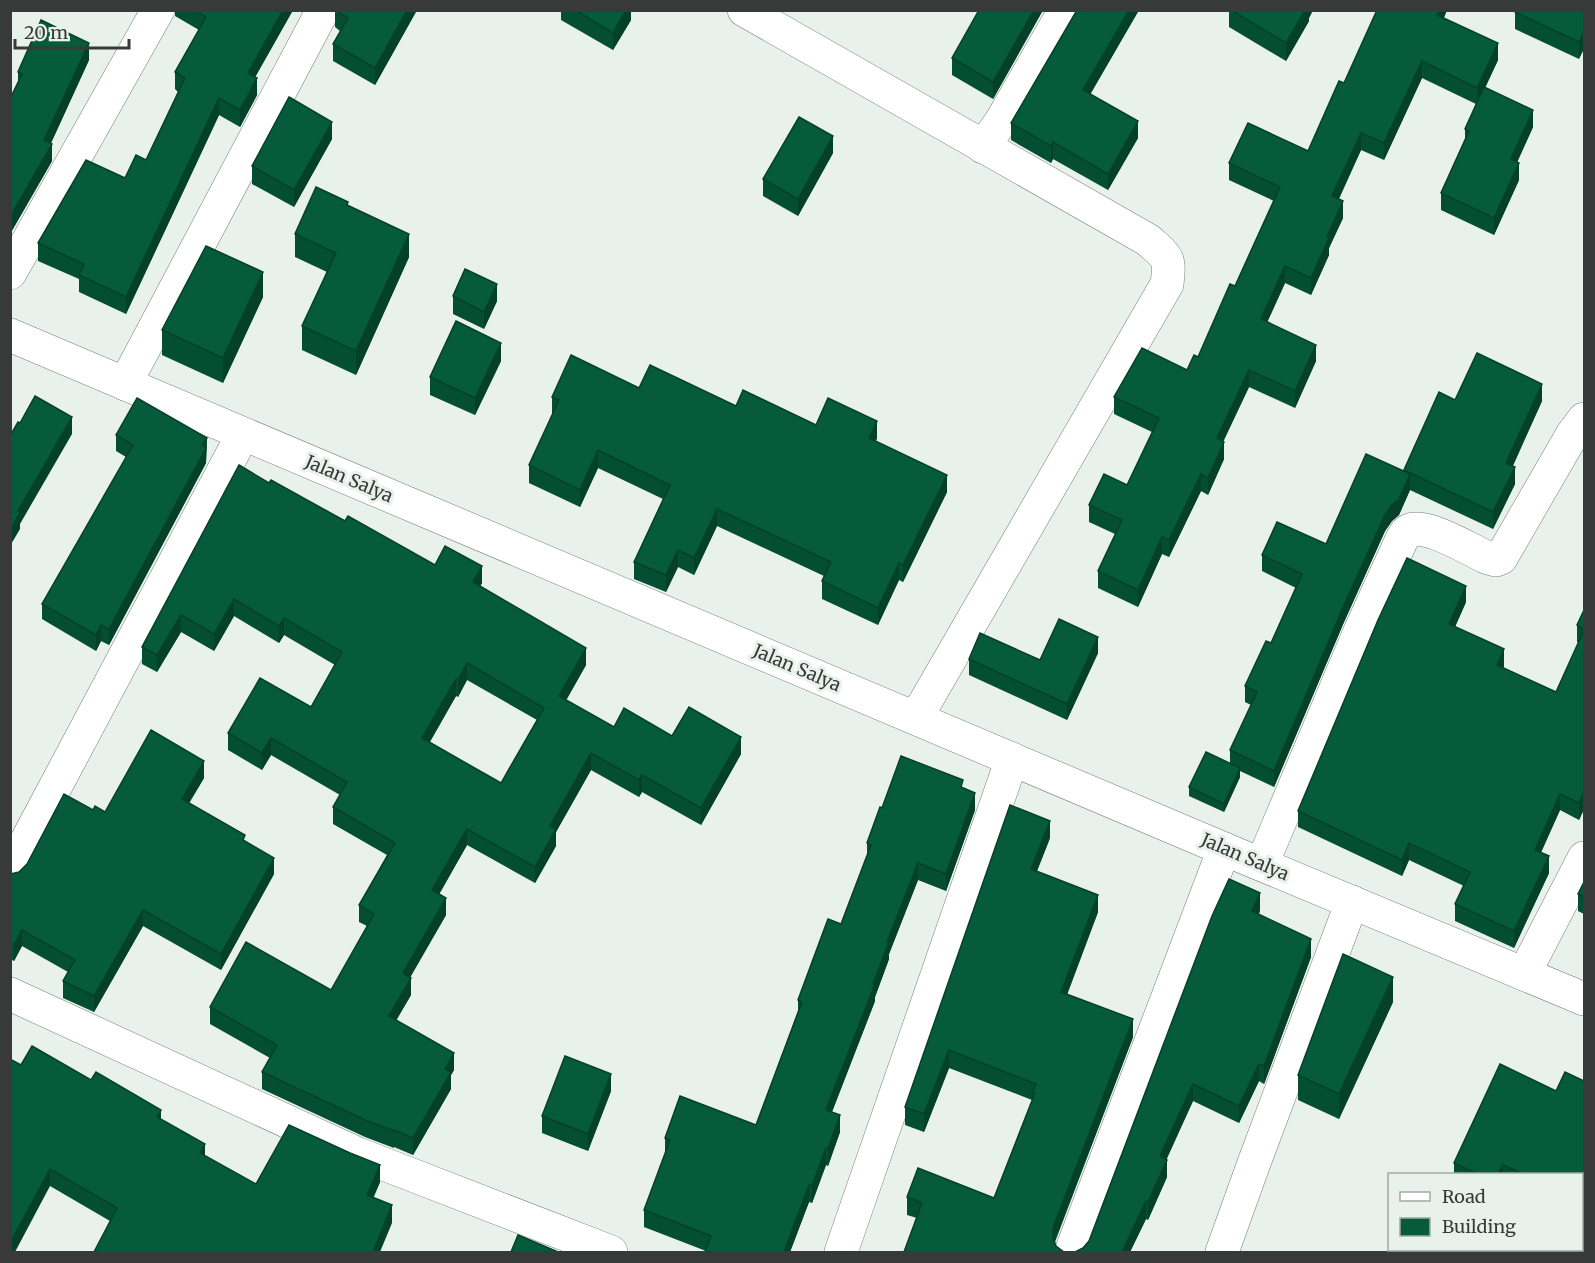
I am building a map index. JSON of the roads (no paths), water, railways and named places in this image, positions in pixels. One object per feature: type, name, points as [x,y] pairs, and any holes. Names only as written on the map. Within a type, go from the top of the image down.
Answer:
[{"type":"street","points":[[10,273],[158,10]]},
{"type":"street","points":[[125,384],[323,10]]},
{"type":"street","points":[[744,10],[1148,240],[1165,256],[1169,268],[1167,284],[916,718]]},
{"type":"street","points":[[983,147],[1002,120],[1065,10]]},
{"type":"street","name":"Jalan Salya","points":[[10,335],[1584,999]]},
{"type":"street","points":[[1262,864],[1401,539],[1408,531],[1419,528],[1438,534],[1488,558],[1496,560],[1501,558],[1572,435],[1584,419]]},
{"type":"street","points":[[10,872],[243,434]]},
{"type":"street","points":[[841,1252],[1012,759]]},
{"type":"street","points":[[1071,1252],[1224,849]]},
{"type":"street","points":[[1524,974],[1584,858]]},
{"type":"street","points":[[1222,1252],[1352,902]]},
{"type":"street","points":[[10,994],[358,1154],[611,1252]]}]
